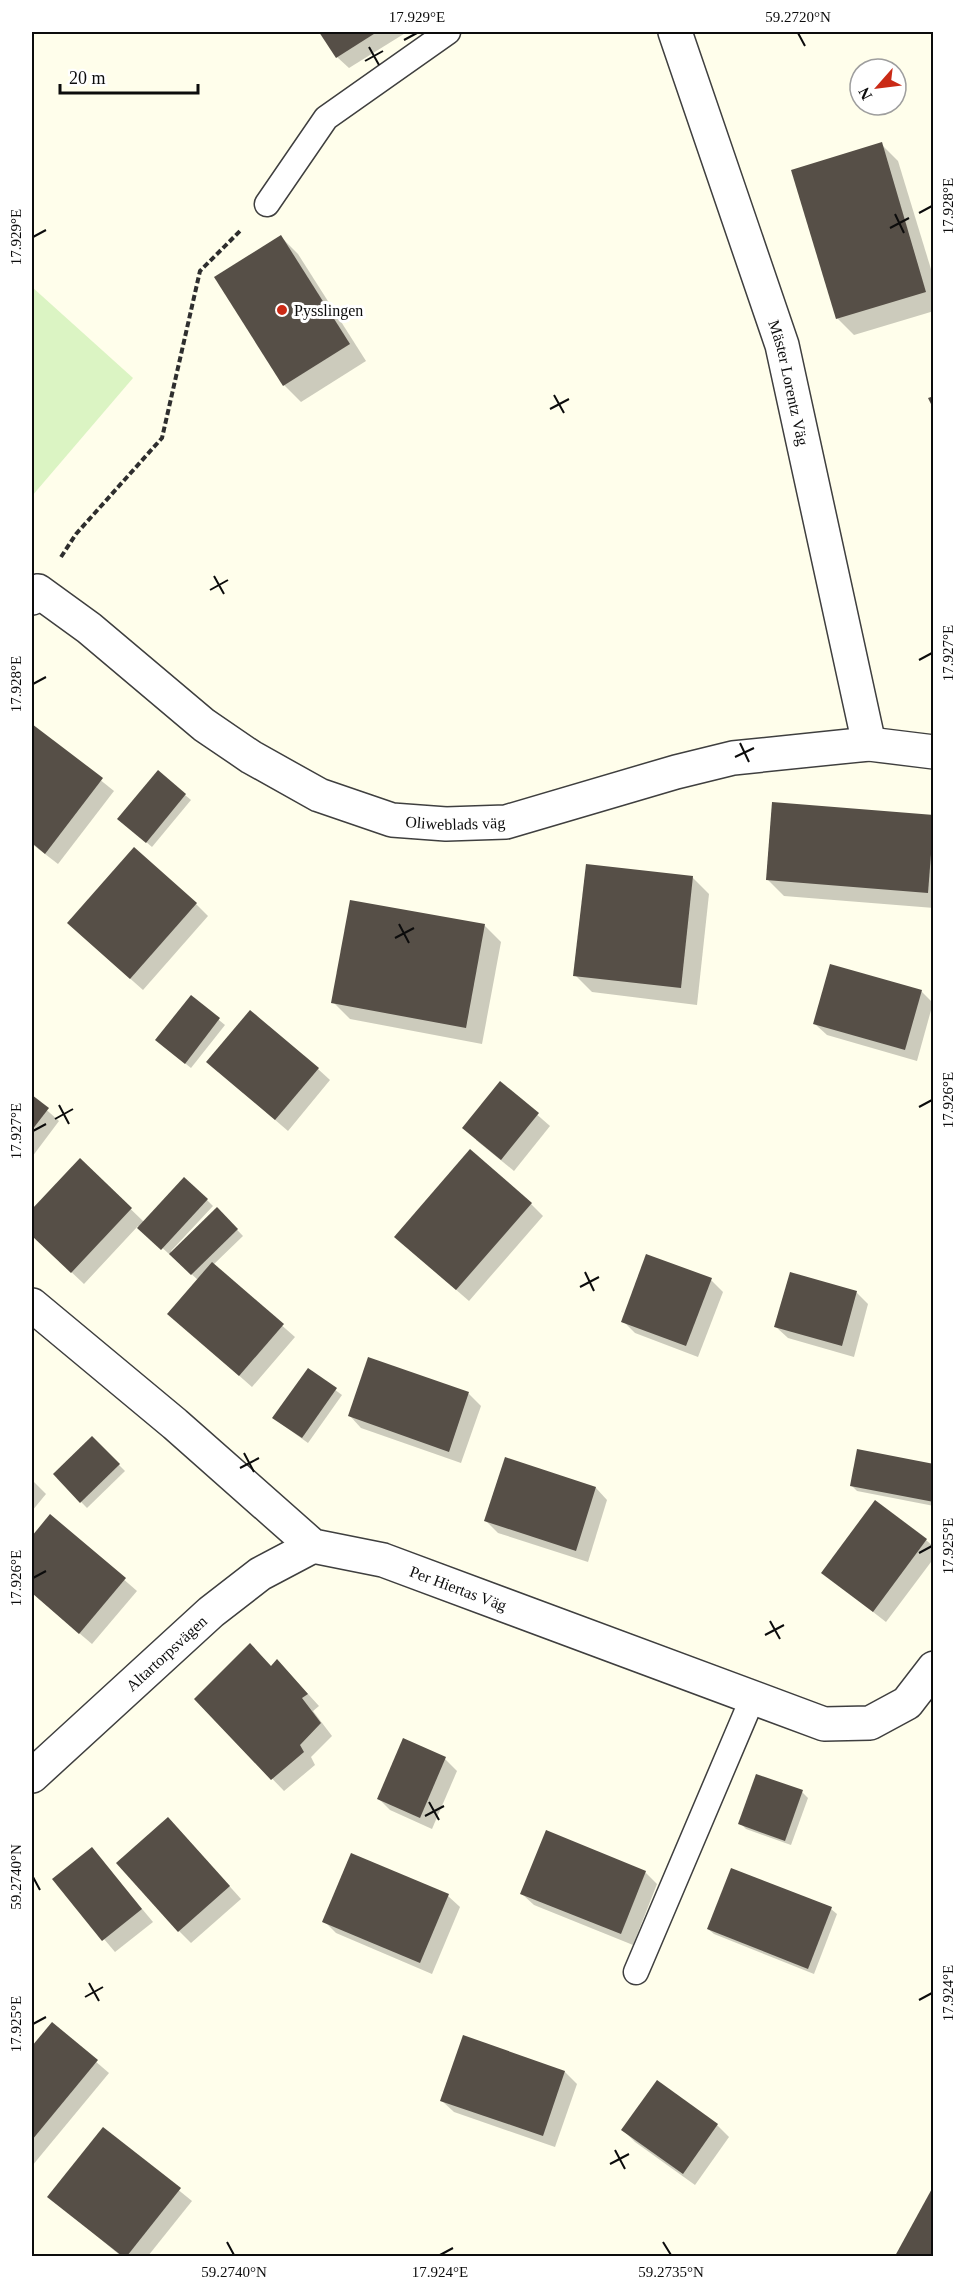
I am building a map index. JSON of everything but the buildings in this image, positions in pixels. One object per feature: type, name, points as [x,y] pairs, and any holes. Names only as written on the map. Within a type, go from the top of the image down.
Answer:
[{"type":"street","name":"Mäster Lorentz Väg","points":[[675,32],[782,345],[869,744]]},
{"type":"street","name":"Oliweblads väg","points":[[35,594],[89,628],[204,725],[251,757],[319,795],[392,820],[446,824],[506,822],[676,772],[734,758],[869,744],[933,752]]},
{"type":"street","points":[[32,1305],[175,1424],[313,1546]]},
{"type":"street","name":"Per Hiertas Väg","points":[[313,1546],[383,1560],[825,1724],[870,1723],[907,1703],[933,1668]]},
{"type":"street","name":"Altartorpsvägen","points":[[32,1776],[211,1612],[260,1574],[313,1546]]},
{"type":"lane","points":[[267,204],[326,118],[448,32]]},
{"type":"lane","points":[[636,1972],[753,1697]]},
{"type":"path","points":[[35,594],[76,534],[162,438],[200,271],[267,204]]},
{"type":"green space","points":[[32,287],[133,378],[32,496]]},
{"type":"place","name":"Pysslingen","points":[[282,310]]}]
